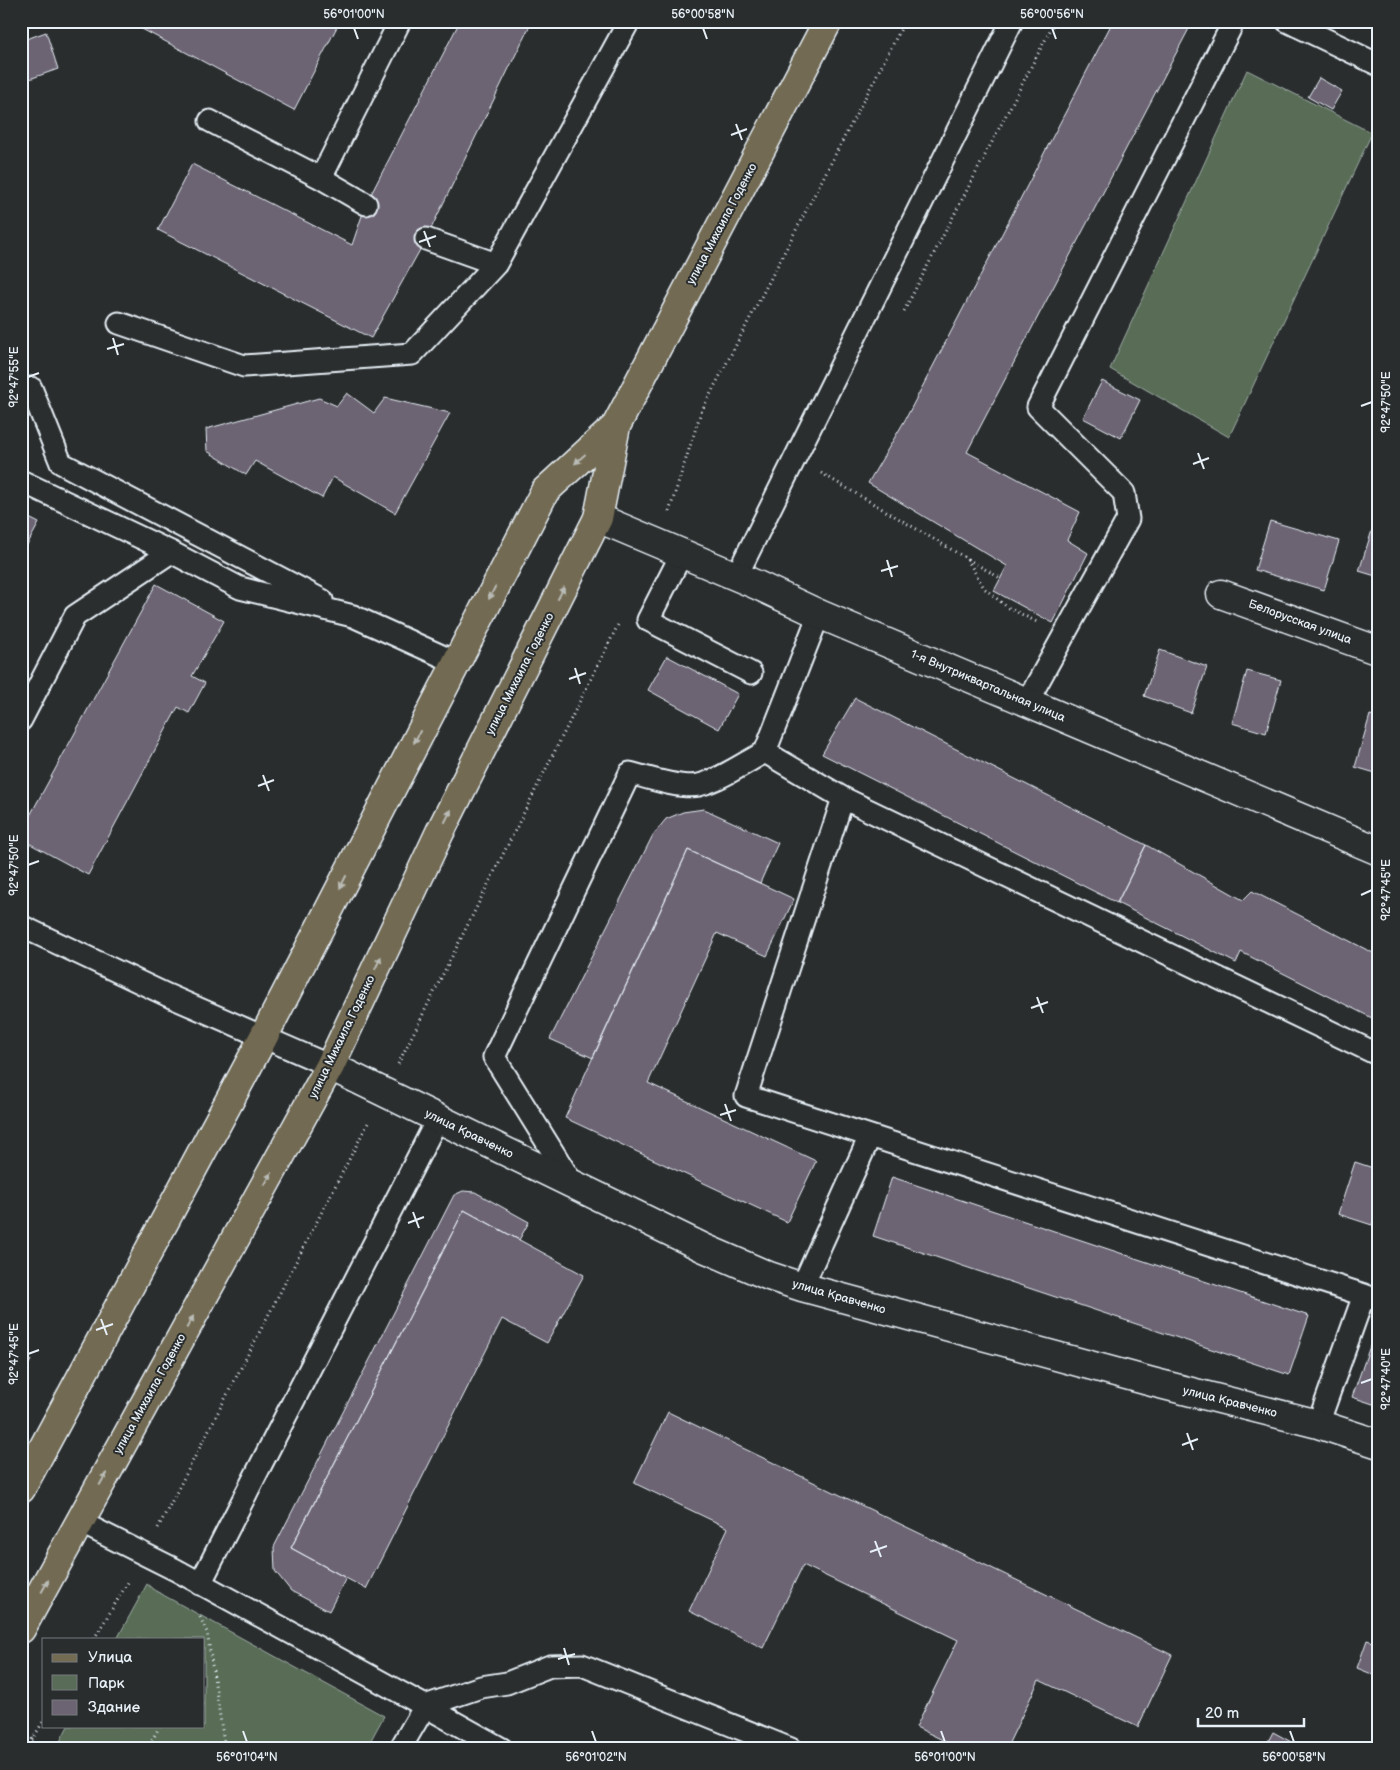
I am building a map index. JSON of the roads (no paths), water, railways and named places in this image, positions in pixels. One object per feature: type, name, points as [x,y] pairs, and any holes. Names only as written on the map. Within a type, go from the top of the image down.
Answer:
[{"type":"main road","name":"улица Михаила Годенко","points":[[21,1629],[330,1066],[440,832],[598,518],[616,426],[828,21]]},
{"type":"main road","name":"улица Михаила Годенко","points":[[21,1489],[263,1038],[544,491],[616,426]]},
{"type":"street","name":"1-я Внутриквартальная улица","points":[[598,518],[671,548],[818,614],[1373,846]]},
{"type":"street","name":"Белорусская улица","points":[[1221,594],[1379,651]]},
{"type":"street","name":"улица Кравченко","points":[[330,1066],[574,1186],[704,1248],[769,1276],[802,1287],[1152,1382],[1318,1424],[1379,1444]]},
{"type":"lane","points":[[321,178],[400,21]]},
{"type":"lane","points":[[119,323],[244,366],[412,354],[496,264],[629,21]]},
{"type":"lane","points":[[736,577],[1012,21]]},
{"type":"lane","points":[[1027,702],[1128,519],[1124,492],[1038,407],[1234,21]]},
{"type":"lane","points":[[1287,21],[1379,65]]},
{"type":"lane","points":[[210,121],[321,178],[366,204]]},
{"type":"lane","points":[[426,239],[496,264]]},
{"type":"lane","points":[[31,388],[62,463],[353,616],[455,662]]},
{"type":"lane","points":[[21,481],[171,552],[240,588],[353,616]]},
{"type":"lane","points":[[671,548],[648,620],[751,673]]},
{"type":"lane","points":[[21,720],[75,616],[171,552]]},
{"type":"lane","points":[[574,1186],[494,1057],[630,773],[675,784],[698,785],[718,777],[765,752],[818,614]]},
{"type":"lane","points":[[765,752],[843,798],[1379,1055]]},
{"type":"lane","points":[[843,798],[746,1096],[1371,1298],[1318,1424]]},
{"type":"lane","points":[[21,926],[168,995],[330,1066]]},
{"type":"lane","points":[[200,1584],[438,1118]]},
{"type":"lane","points":[[802,1287],[870,1136]]},
{"type":"lane","points":[[80,1522],[176,1570],[502,1749]]},
{"type":"lane","points":[[400,1749],[425,1706],[481,1687],[507,1683],[550,1666],[582,1665],[791,1749]]}]
